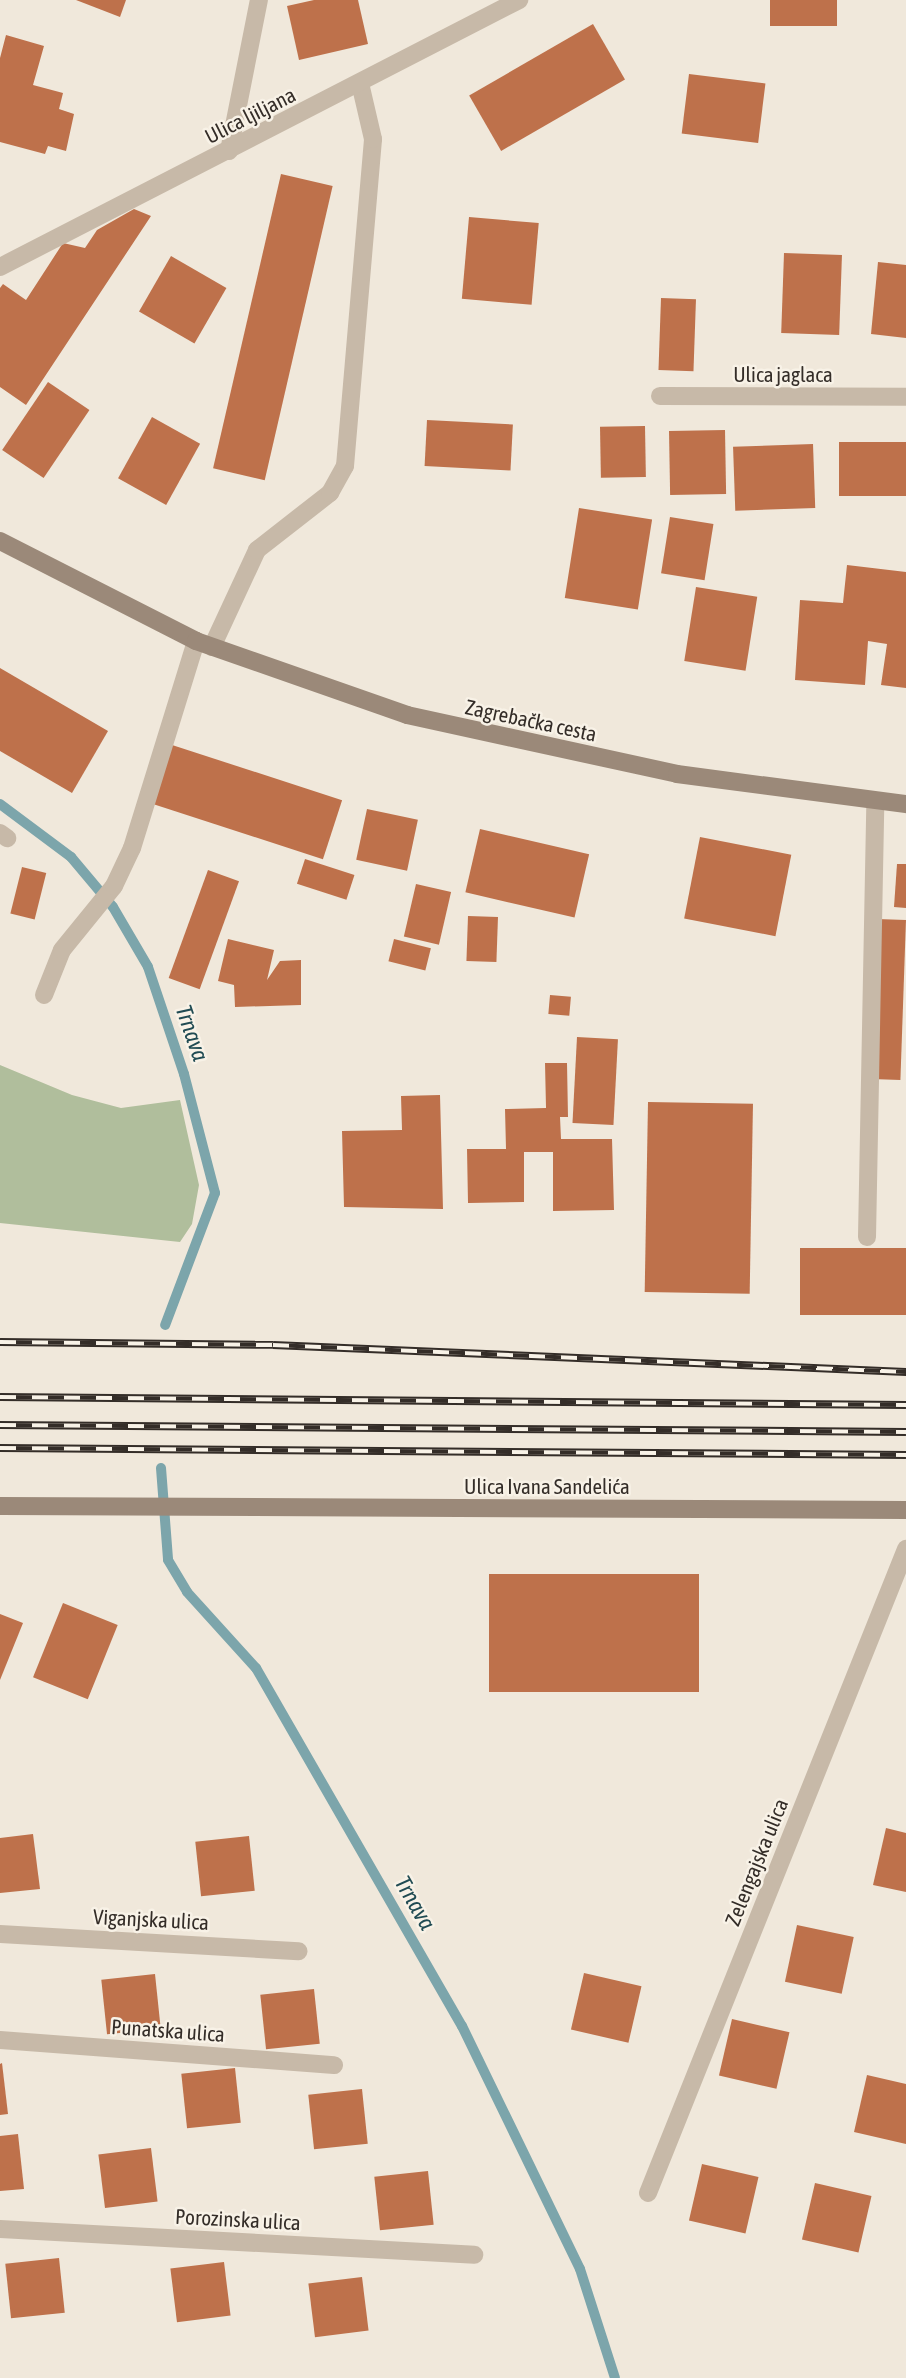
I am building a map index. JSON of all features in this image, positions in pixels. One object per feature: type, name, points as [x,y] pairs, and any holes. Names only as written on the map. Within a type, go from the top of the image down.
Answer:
[{"type":"main road","name":"Zagrebačka cesta","points":[[0,541],[159,625],[332,692],[480,734],[677,774],[906,804]]},
{"type":"main road","name":"Ulica Ivana Sandelića","points":[[0,1506],[906,1510]]},
{"type":"street","points":[[229,151],[259,0]]},
{"type":"street","name":"Ulica ljiljana","points":[[1,262],[229,151],[519,0]]},
{"type":"street","points":[[44,995],[62,950],[114,886],[132,848],[204,644],[257,550],[330,493],[345,466],[373,139],[360,83]]},
{"type":"street","name":"Ulica jaglaca","points":[[660,396],[906,397]]},
{"type":"street","points":[[867,1237],[875,802]]},
{"type":"street","name":"Zelengajska ulica","points":[[648,2193],[906,1549]]},
{"type":"street","name":"Viganjska ulica","points":[[0,1934],[299,1951]]},
{"type":"street","name":"Punatska ulica","points":[[0,2040],[334,2065]]},
{"type":"street","name":"Porozinska ulica","points":[[0,2229],[474,2255]]},
{"type":"green space","points":[[0,1065],[72,1095],[121,1108],[180,1100],[199,1185],[192,1224],[180,1242],[0,1223]]},
{"type":"building","points":[[76,0],[126,0],[120,17]]},
{"type":"building","points":[[314,0],[358,0],[368,44],[299,60],[287,6]]},
{"type":"building","points":[[770,0],[837,0],[837,26],[770,26]]},
{"type":"building","points":[[593,24],[625,79],[501,151],[469,96]]},
{"type":"building","points":[[6,35],[44,46],[33,85],[63,93],[59,109],[74,114],[66,151],[48,146],[45,154],[0,142],[0,58]]},
{"type":"building","points":[[689,74],[765,83],[758,143],[682,134]]},
{"type":"building","points":[[281,174],[333,186],[265,480],[213,468]]},
{"type":"building","points":[[134,209],[151,216],[26,405],[0,387],[0,288],[3,284],[26,300],[63,243],[85,248],[97,230]]},
{"type":"building","points":[[469,217],[539,223],[532,305],[462,299]]},
{"type":"building","points":[[784,253],[842,255],[839,335],[781,333]]},
{"type":"building","points":[[171,256],[226,288],[194,343],[139,311]]},
{"type":"building","points":[[878,262],[906,265],[906,338],[871,334]]},
{"type":"building","points":[[661,298],[696,299],[693,371],[658,370]]},
{"type":"building","points":[[48,382],[89,410],[44,478],[2,450]]},
{"type":"building","points":[[152,417],[200,444],[166,505],[118,478]]},
{"type":"building","points":[[427,420],[513,425],[510,470],[425,466]]},
{"type":"building","points":[[645,426],[646,477],[601,478],[600,427]]},
{"type":"building","points":[[725,430],[726,494],[670,495],[669,431]]},
{"type":"building","points":[[839,442],[906,442],[906,496],[839,496]]},
{"type":"building","points":[[813,444],[815,508],[735,511],[733,447]]},
{"type":"building","points":[[579,508],[652,520],[638,609],[565,598]]},
{"type":"building","points":[[670,517],[713,524],[705,580],[661,573]]},
{"type":"building","points":[[847,565],[906,572],[906,688],[881,685],[887,644],[868,641],[865,685],[795,680],[800,600],[843,603]]},
{"type":"building","points":[[696,587],[757,597],[746,671],[684,661]]},
{"type":"building","points":[[0,668],[108,731],[72,793],[0,751]]},
{"type":"building","points":[[169,744],[342,800],[323,859],[150,803]]},
{"type":"building","points":[[367,809],[418,820],[407,871],[356,860]]},
{"type":"building","points":[[480,829],[589,854],[575,918],[465,892]]},
{"type":"building","points":[[700,837],[791,855],[775,936],[684,918]]},
{"type":"building","points":[[305,859],[354,875],[346,900],[297,884]]},
{"type":"building","points":[[897,864],[906,864],[906,908],[894,907]]},
{"type":"building","points":[[22,867],[46,873],[35,920],[10,914]]},
{"type":"building","points":[[208,870],[239,881],[200,989],[169,978]]},
{"type":"building","points":[[416,884],[451,892],[439,945],[404,937]]},
{"type":"building","points":[[468,916],[498,917],[496,962],[466,961]]},
{"type":"building","points":[[877,919],[906,920],[900,1080],[871,1079]]},
{"type":"building","points":[[228,939],[274,950],[267,980],[280,961],[301,960],[301,1005],[235,1007],[234,985],[218,981]]},
{"type":"building","points":[[394,939],[431,948],[425,971],[388,961]]},
{"type":"building","points":[[550,995],[571,997],[569,1016],[548,1014]]},
{"type":"building","points":[[577,1037],[618,1039],[613,1125],[572,1123]]},
{"type":"building","points":[[545,1063],[567,1063],[568,1117],[560,1117],[561,1139],[612,1139],[614,1210],[553,1211],[553,1152],[524,1152],[524,1202],[468,1203],[467,1149],[506,1149],[505,1109],[546,1108]]},
{"type":"building","points":[[440,1095],[443,1209],[344,1207],[342,1131],[402,1130],[401,1096]]},
{"type":"building","points":[[648,1102],[753,1104],[750,1294],[645,1292]]},
{"type":"building","points":[[800,1248],[906,1248],[906,1315],[800,1315]]},
{"type":"building","points":[[489,1574],[699,1574],[699,1692],[489,1692]]},
{"type":"building","points":[[63,1603],[118,1625],[88,1699],[33,1677]]},
{"type":"building","points":[[0,1614],[23,1623],[0,1680]]},
{"type":"building","points":[[886,1828],[906,1833],[906,1892],[873,1885]]},
{"type":"building","points":[[33,1834],[40,1889],[0,1893],[0,1838]]},
{"type":"building","points":[[249,1836],[255,1891],[201,1896],[195,1842]]},
{"type":"building","points":[[797,1925],[854,1937],[842,1994],[785,1982]]},
{"type":"building","points":[[584,1973],[641,1986],[628,2043],[571,2030]]},
{"type":"building","points":[[155,1974],[161,2029],[107,2034],[101,1980]]},
{"type":"building","points":[[314,1989],[320,2044],[266,2049],[260,1995]]},
{"type":"building","points":[[732,2019],[789,2032],[776,2089],[719,2076]]},
{"type":"building","points":[[2,2063],[8,2114],[0,2115],[0,2064]]},
{"type":"building","points":[[235,2068],[241,2123],[187,2128],[181,2074]]},
{"type":"building","points":[[867,2075],[906,2084],[906,2144],[854,2132]]},
{"type":"building","points":[[362,2089],[368,2144],[314,2149],[308,2095]]},
{"type":"building","points":[[18,2134],[24,2189],[0,2191],[0,2136]]},
{"type":"building","points":[[151,2148],[158,2202],[105,2208],[98,2154]]},
{"type":"building","points":[[702,2164],[759,2177],[745,2234],[689,2221]]},
{"type":"building","points":[[428,2171],[434,2225],[380,2230],[374,2177]]},
{"type":"building","points":[[815,2183],[872,2196],[858,2253],[802,2240]]},
{"type":"building","points":[[59,2258],[65,2313],[11,2318],[5,2264]]},
{"type":"building","points":[[224,2262],[231,2316],[177,2322],[170,2269]]},
{"type":"building","points":[[362,2277],[369,2331],[315,2337],[308,2284]]},
{"type":"waterway","name":"Trnava","points":[[0,804],[71,857],[113,907],[148,967],[184,1074],[215,1193],[165,1325]]},
{"type":"waterway","name":"Trnava","points":[[161,1468],[168,1560],[187,1592],[256,1668],[462,2026],[580,2269],[615,2378]]},
{"type":"railway","points":[[0,1342],[273,1345],[906,1372]]},
{"type":"railway","points":[[0,1397],[906,1405]]},
{"type":"railway","points":[[0,1425],[906,1432]]},
{"type":"railway","points":[[0,1448],[906,1455]]}]
